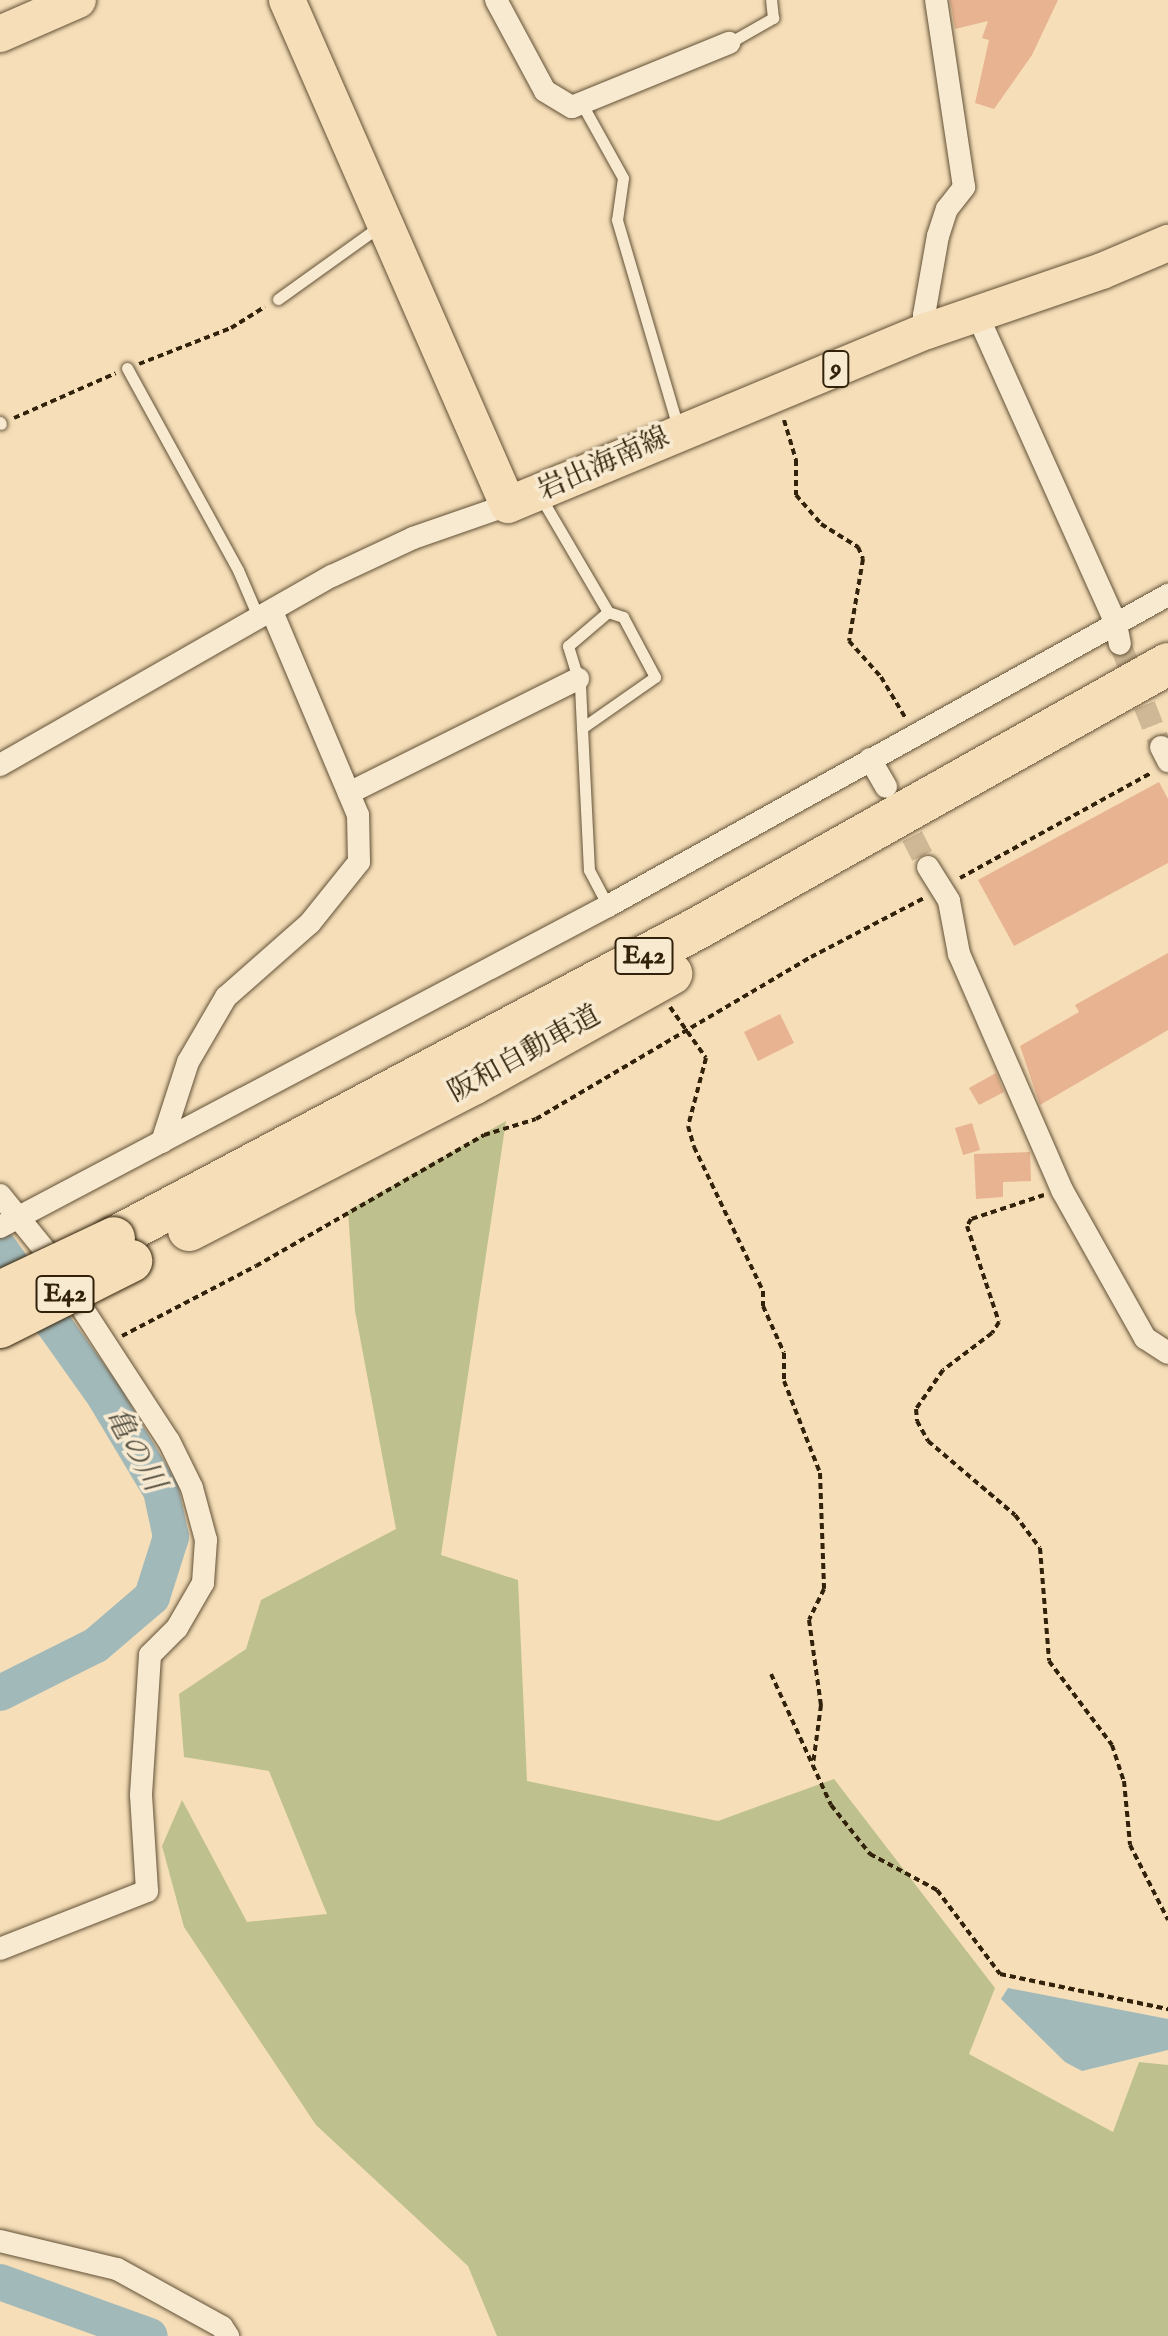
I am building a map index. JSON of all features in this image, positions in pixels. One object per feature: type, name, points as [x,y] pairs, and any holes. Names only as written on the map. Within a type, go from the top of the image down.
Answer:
[{"type":"highway","name":"阪和自動車道","points":[[0,1327],[122,1249],[1168,664]]},
{"type":"highway","name":"阪和自動車道","points":[[0,1292],[122,1249],[473,1084],[1168,697]]},
{"type":"main road","points":[[16,18],[78,0]]},
{"type":"main road","name":"岩出海南線","points":[[287,0],[384,224],[524,500],[679,431],[776,395],[927,331],[1102,271],[1168,243]]},
{"type":"street","points":[[496,0],[545,91],[572,107],[583,106],[729,43]]},
{"type":"street","points":[[927,331],[924,315],[938,236],[947,209],[964,187],[936,0]]},
{"type":"street","points":[[976,312],[1118,634]]},
{"type":"street","points":[[0,765],[267,617],[332,576],[413,538],[524,500]]},
{"type":"street","points":[[10,1222],[608,906],[914,732],[1118,634],[1168,595]]},
{"type":"street","points":[[162,1142],[188,1062],[226,997],[310,923],[359,862],[358,815],[267,617]]},
{"type":"street","points":[[349,793],[578,679]]},
{"type":"street","points":[[870,759],[886,787]]},
{"type":"street","points":[[928,867],[949,901],[959,954],[1062,1190],[1145,1338],[1168,1353]]},
{"type":"street","points":[[0,1195],[10,1222],[106,1346],[169,1441],[192,1488],[206,1540],[203,1583],[177,1628],[150,1655],[141,1795],[147,1891],[0,1949]]},
{"type":"street","points":[[0,2241],[117,2269],[222,2327],[228,2336]]},
{"type":"lane","points":[[729,43],[773,18],[771,0]]},
{"type":"lane","points":[[583,106],[623,178],[617,220],[679,431]]},
{"type":"lane","points":[[278,299],[384,224]]},
{"type":"lane","points":[[127,368],[267,617]]},
{"type":"lane","points":[[524,500],[608,612],[623,617],[655,677],[582,728]]},
{"type":"lane","points":[[608,612],[568,646],[578,679],[589,870],[608,906]]},
{"type":"path","points":[[776,395],[796,460],[796,495],[821,524],[858,547],[863,559],[849,641],[881,677],[914,732]]},
{"type":"path","points":[[106,1346],[484,1135],[536,1119],[1161,760]]},
{"type":"path","points":[[662,994],[706,1058],[688,1126],[694,1147],[763,1291],[763,1306],[784,1353],[784,1381],[820,1473],[824,1589],[809,1620],[821,1705],[813,1764]]},
{"type":"path","points":[[1062,1190],[971,1219],[966,1236],[999,1322],[992,1333],[943,1370],[916,1409],[917,1421],[928,1441],[971,1482],[1015,1515],[1040,1548],[1049,1661],[1112,1745],[1124,1781],[1130,1845],[1168,1920]]},
{"type":"path","points":[[771,1674],[831,1805],[870,1854],[937,1890],[1000,1974],[1168,2009]]},
{"type":"green space","points":[[506,1121],[441,1555],[518,1580],[527,1781],[718,1821],[834,1779],[995,1988],[969,2054],[1113,2132],[1139,2062],[1168,2065],[1168,2336],[497,2336],[468,2266],[316,2125],[184,1927],[162,1846],[182,1800],[247,1922],[327,1914],[269,1771],[184,1757],[179,1694],[246,1649],[261,1600],[396,1529],[355,1311],[348,1211]]},
{"type":"water","points":[[1008,1988],[1168,2019],[1168,2050],[1082,2071],[1065,2062],[1001,1999]]},
{"type":"building","points":[[950,0],[1058,0],[1032,55],[994,109],[975,103],[989,40],[982,38],[988,21],[955,29]]},
{"type":"building","points":[[1159,782],[1168,799],[1168,863],[1014,946],[978,880]]},
{"type":"building","points":[[1168,953],[1168,1030],[1040,1105],[1020,1046],[1079,1012],[1075,1005]]},
{"type":"building","points":[[780,1014],[794,1043],[758,1061],[744,1032]]},
{"type":"building","points":[[996,1073],[1004,1092],[979,1105],[969,1088]]},
{"type":"building","points":[[972,1123],[980,1150],[963,1155],[955,1128]]},
{"type":"building","points":[[1030,1152],[1031,1181],[1003,1182],[1003,1197],[976,1199],[974,1154]]},
{"type":"waterway","name":"亀の川","points":[[0,1249],[105,1397],[161,1491],[171,1537],[152,1597],[96,1645],[0,1693]]},
{"type":"waterway","name":"亀の川","points":[[0,2282],[150,2336]]},
{"type":"tunnel","points":[[1120,644],[1161,747]]},
{"type":"tunnel","points":[[897,807],[928,867]]}]
